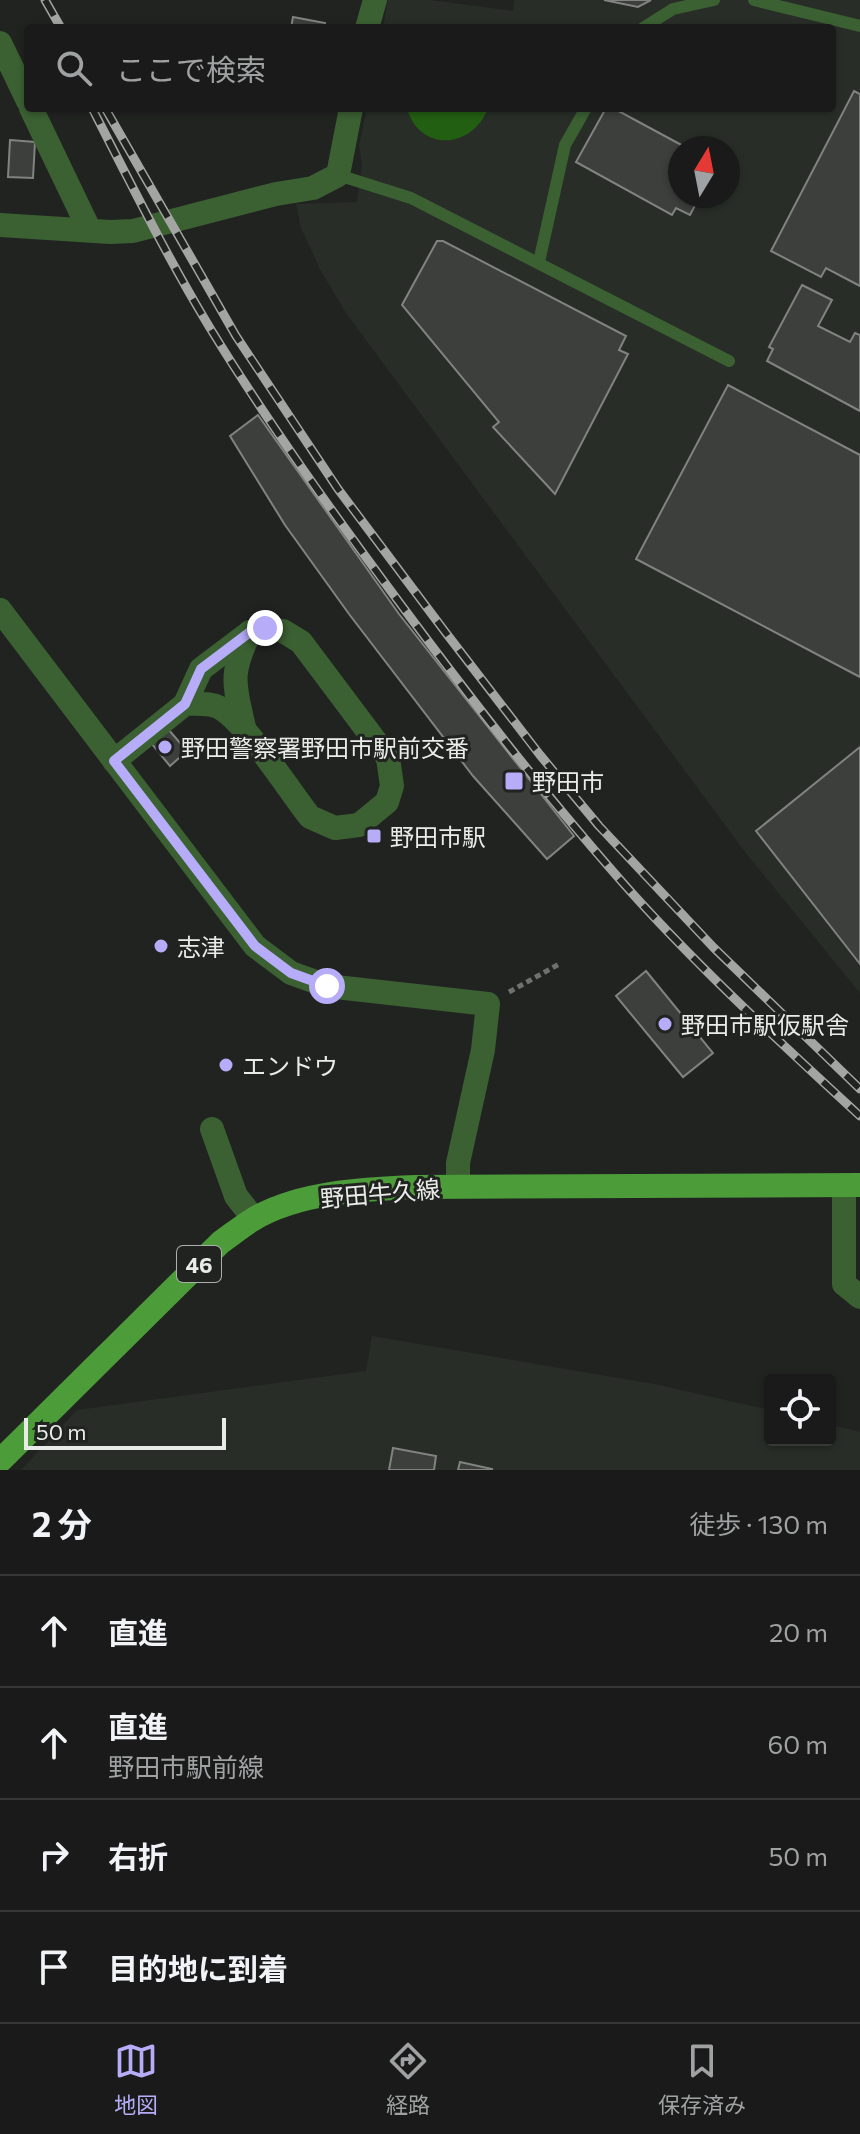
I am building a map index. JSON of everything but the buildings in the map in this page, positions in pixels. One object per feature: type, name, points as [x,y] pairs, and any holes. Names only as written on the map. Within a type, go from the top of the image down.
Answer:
[{"type":"main road","name":"野田牛久線","points":[[0,1461],[221,1242],[254,1219],[295,1202],[344,1193],[458,1186],[852,1185]]},
{"type":"street","points":[[368,24],[375,0]]},
{"type":"street","points":[[0,43],[24,93]]},
{"type":"street","points":[[33,112],[89,229]]},
{"type":"street","points":[[0,225],[133,231],[276,194],[313,188],[338,175],[350,112]]},
{"type":"street","points":[[0,610],[255,946],[291,973],[327,986],[488,1004],[482,1060],[458,1163],[458,1186]]},
{"type":"street","points":[[114,761],[185,704],[201,669],[250,632],[265,628],[283,631],[301,642],[388,758],[392,786],[387,802],[359,825],[335,828],[321,824],[310,817],[245,732],[222,709],[209,704],[185,704]]},
{"type":"street","points":[[245,732],[234,674],[237,658],[250,632]]},
{"type":"street","points":[[212,1129],[236,1196],[254,1219]]},
{"type":"street","points":[[852,1185],[844,1284],[860,1297]]},
{"type":"lane","points":[[649,24],[673,9],[714,0]]},
{"type":"lane","points":[[754,0],[860,26]]},
{"type":"lane","points":[[539,262],[565,145],[584,112]]},
{"type":"lane","points":[[338,175],[411,198],[729,361]]},
{"type":"path","points":[[488,1004],[561,963]]},
{"type":"shaded area","points":[[388,0],[430,0],[513,11],[514,0],[860,0],[860,993],[745,852],[346,313],[301,228],[296,204],[357,202],[362,165],[359,146],[366,112],[836,112],[836,24],[384,24]]},
{"type":"shaded area","points":[[409,112],[486,112],[471,132],[446,140],[434,139],[413,123]]},
{"type":"shaded area","points":[[372,1336],[654,1384],[764,1409],[764,1446],[836,1446],[836,1426],[860,1432],[860,1470],[21,1470],[77,1410],[366,1371]]},
{"type":"railway","points":[[45,0],[59,24]]},
{"type":"railway","points":[[94,112],[179,274],[232,363],[325,501],[455,677],[571,822],[658,922],[743,1007],[860,1116]]},
{"type":"railway","points":[[107,112],[236,336],[338,489],[446,633],[599,826],[714,948],[860,1089]]},
{"type":"place","name":"野田警察署野田市駅前交番","points":[[165,747]]},
{"type":"place","name":"野田市","points":[[514,781]]},
{"type":"place","name":"野田市駅","points":[[374,836]]},
{"type":"place","name":"志津","points":[[161,946]]},
{"type":"place","name":"野田市駅仮駅舎","points":[[665,1024]]},
{"type":"place","name":"エンドウ","points":[[226,1065]]},
{"type":"route","points":[[265,628],[250,632],[201,669],[185,704],[114,761],[255,946],[291,973],[327,986]]}]
